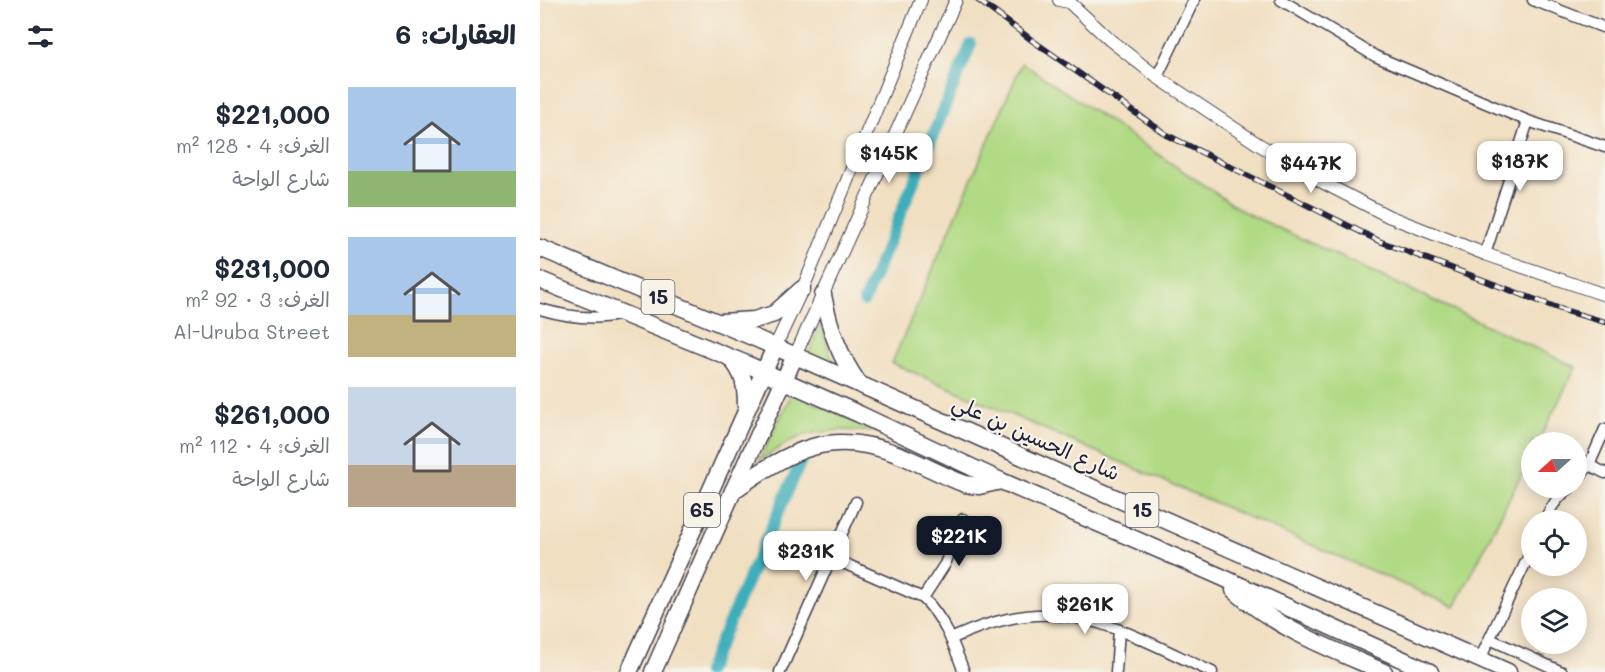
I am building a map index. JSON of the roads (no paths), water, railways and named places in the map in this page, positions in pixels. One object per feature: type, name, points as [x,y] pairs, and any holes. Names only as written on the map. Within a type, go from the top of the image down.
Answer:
[{"type":"highway","name":"15","points":[[540,248],[775,347]]},
{"type":"highway","name":"15","points":[[540,280],[764,372],[1001,481],[1217,575],[1430,672]]},
{"type":"highway","points":[[717,322],[754,320],[774,314],[802,289]]},
{"type":"highway","points":[[823,295],[828,322],[849,370],[860,385]]},
{"type":"highway","name":"شارع الحسين بن علي","points":[[775,347],[1508,672]]},
{"type":"highway","name":"65","points":[[629,672],[775,347]]},
{"type":"highway","name":"65","points":[[653,672],[795,356]]},
{"type":"highway","points":[[730,358],[742,373],[745,384],[745,415]]},
{"type":"highway","points":[[733,491],[788,456],[812,446],[831,443],[851,443],[884,449],[965,484],[979,486],[1001,481]]},
{"type":"highway","points":[[1217,575],[1275,621],[1384,672]]},
{"type":"street","points":[[775,347],[802,289],[921,0]]},
{"type":"street","points":[[1157,78],[1194,0]]},
{"type":"street","points":[[1281,0],[1375,56],[1528,121],[1605,147]]},
{"type":"street","points":[[1533,0],[1586,22],[1605,27]]},
{"type":"street","points":[[1066,1],[1157,78],[1258,144],[1320,181],[1388,216],[1485,254],[1605,295]]},
{"type":"street","points":[[795,356],[951,2]]},
{"type":"street","points":[[1485,254],[1528,121]]},
{"type":"street","points":[[540,309],[572,317],[606,318],[625,314]]},
{"type":"street","points":[[1587,467],[1605,429]]},
{"type":"street","points":[[1589,465],[1605,473]]},
{"type":"street","points":[[780,672],[856,502]]},
{"type":"street","points":[[923,598],[945,564],[963,519]]},
{"type":"street","points":[[832,558],[923,598],[932,606],[951,639],[964,672]]},
{"type":"street","points":[[1480,659],[1521,573]]},
{"type":"street","points":[[951,639],[990,624],[1024,616],[1053,615],[1119,630],[1212,672]]},
{"type":"street","points":[[1116,672],[1119,630]]},
{"type":"street","points":[[1490,639],[1562,672]]},
{"type":"waterway","points":[[864,301],[971,44]]},
{"type":"waterway","points":[[707,672],[801,461]]},
{"type":"railway","points":[[978,0],[1167,135],[1379,241],[1563,310],[1605,322]]}]
